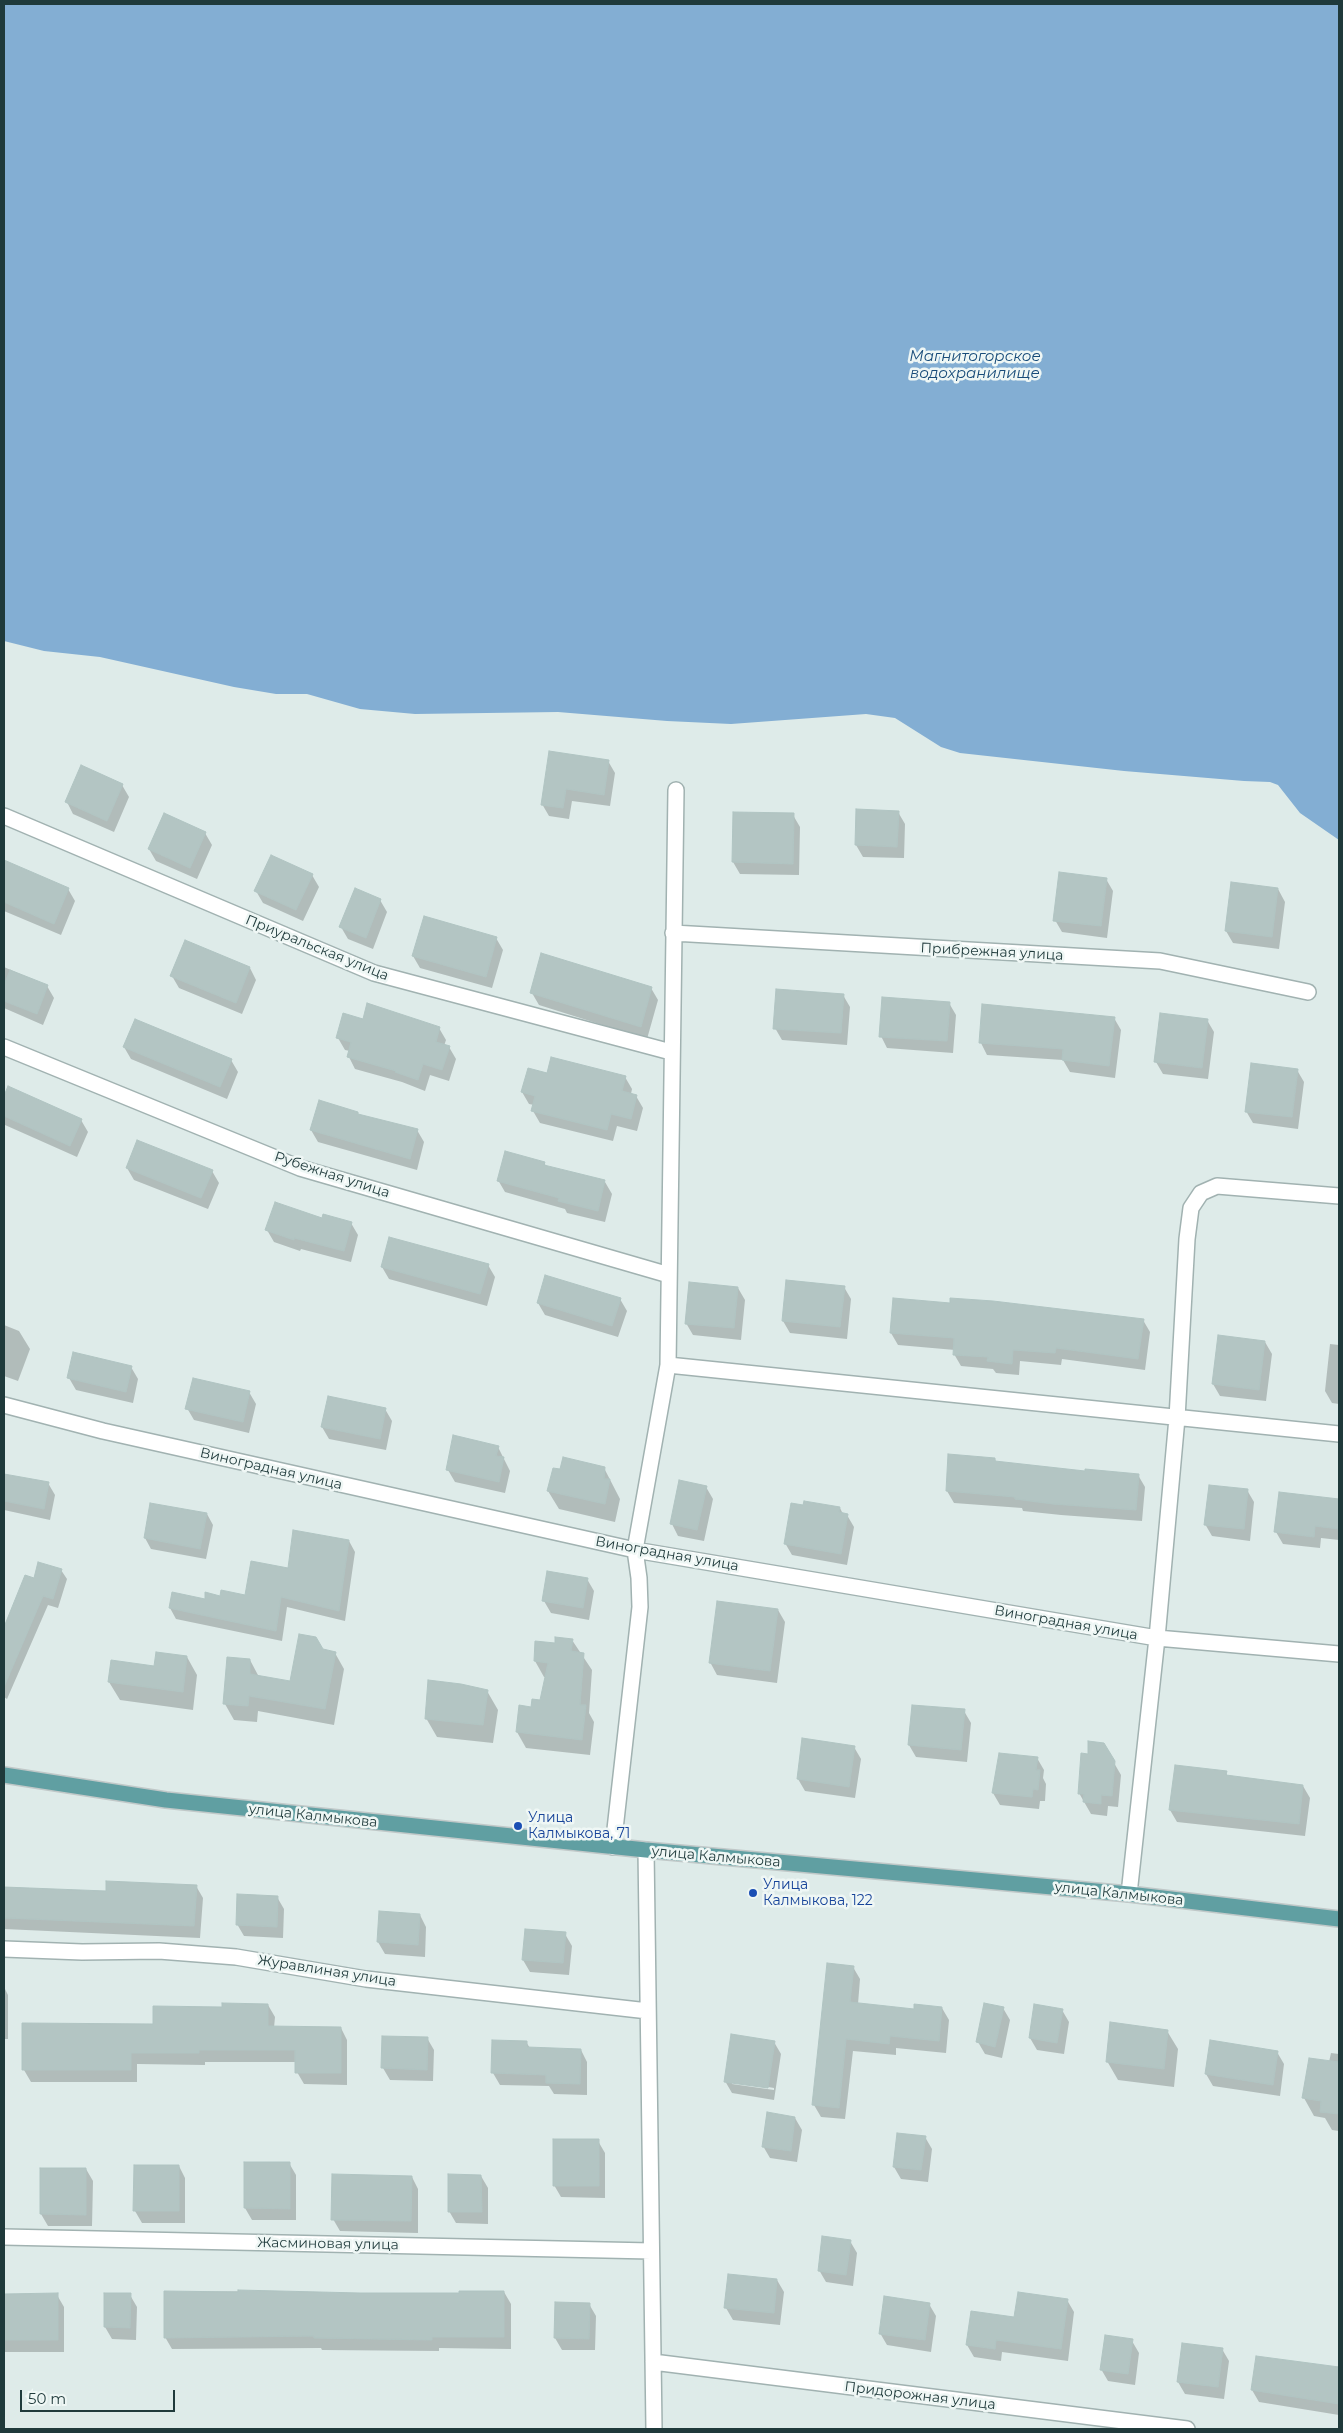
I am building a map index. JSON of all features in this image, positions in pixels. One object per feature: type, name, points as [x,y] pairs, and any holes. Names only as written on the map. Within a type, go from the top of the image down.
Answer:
[{"type":"main road","name":"улица Калмыкова","points":[[4,1775],[166,1800],[613,1847],[1130,1894],[1339,1919]]},
{"type":"street","points":[[613,1847],[640,1607],[639,1578],[635,1550],[668,1365],[676,790]]},
{"type":"street","name":"Приуральская улица","points":[[4,816],[374,973],[671,1052]]},
{"type":"street","name":"Прибрежная улица","points":[[673,933],[1160,961],[1308,992]]},
{"type":"street","name":"Рубежная улица","points":[[4,1047],[129,1100],[300,1168],[669,1275]]},
{"type":"street","points":[[1130,1894],[1157,1638],[1177,1418],[1187,1239],[1191,1208],[1201,1193],[1217,1186],[1339,1196]]},
{"type":"street","points":[[668,1365],[1339,1434]]},
{"type":"street","name":"Виноградная улица","points":[[4,1406],[103,1431],[635,1550],[1157,1638],[1339,1654]]},
{"type":"street","points":[[646,1850],[654,2429]]},
{"type":"street","name":"Журавлиная улица","points":[[4,1949],[82,1952],[159,1951],[236,1957],[366,1979],[648,2011]]},
{"type":"street","name":"Жасминовая улица","points":[[4,2237],[651,2250]]},
{"type":"street","name":"Придорожная улица","points":[[653,2362],[1187,2429]]},
{"type":"water","name":"Магнитогорское водохранилище","points":[[4,4],[1339,4],[1339,840],[1300,813],[1278,785],[1270,782],[1124,771],[960,753],[941,747],[895,718],[866,714],[731,724],[558,712],[415,714],[360,709],[307,694],[276,694],[234,687],[100,657],[44,651],[4,641]]},
{"type":"building","points":[[549,751],[609,760],[604,795],[566,789],[563,808],[541,805]]},
{"type":"building","points":[[81,765],[123,784],[107,821],[65,802]]},
{"type":"building","points":[[856,809],[899,811],[897,847],[855,845]]},
{"type":"building","points":[[733,812],[794,813],[793,864],[732,862]]},
{"type":"building","points":[[164,813],[206,832],[190,868],[148,849]]},
{"type":"building","points":[[271,855],[313,874],[296,910],[254,891]]},
{"type":"building","points":[[4,860],[69,888],[54,924],[4,902]]},
{"type":"building","points":[[1059,872],[1107,878],[1101,926],[1053,921]]},
{"type":"building","points":[[1231,882],[1278,888],[1272,937],[1225,931]]},
{"type":"building","points":[[355,888],[381,899],[366,938],[339,927]]},
{"type":"building","points":[[424,916],[497,937],[486,977],[412,956]]},
{"type":"building","points":[[185,940],[250,967],[236,1003],[170,976]]},
{"type":"building","points":[[541,953],[652,987],[641,1027],[530,993]]},
{"type":"building","points":[[10,970],[48,985],[37,1014],[4,1001],[4,985]]},
{"type":"building","points":[[776,989],[844,994],[841,1033],[773,1029]]},
{"type":"building","points":[[882,997],[950,1002],[947,1041],[879,1037]]},
{"type":"building","points":[[367,1003],[440,1027],[436,1042],[450,1046],[442,1070],[423,1064],[418,1080],[396,1071],[347,1057],[351,1042],[336,1038],[343,1013],[363,1019]]},
{"type":"building","points":[[982,1004],[1115,1017],[1109,1066],[1062,1060],[1063,1049],[979,1043]]},
{"type":"building","points":[[1160,1013],[1208,1019],[1202,1068],[1154,1062]]},
{"type":"building","points":[[135,1019],[232,1059],[220,1087],[123,1047]]},
{"type":"building","points":[[551,1057],[626,1076],[622,1091],[637,1095],[631,1119],[611,1114],[607,1130],[531,1111],[535,1096],[521,1092],[528,1068],[547,1073]]},
{"type":"building","points":[[1251,1063],[1298,1069],[1292,1117],[1245,1112]]},
{"type":"building","points":[[8,1086],[82,1119],[70,1146],[4,1116],[4,1096]]},
{"type":"building","points":[[319,1100],[358,1112],[358,1114],[418,1129],[410,1159],[310,1130]]},
{"type":"building","points":[[137,1140],[213,1170],[201,1198],[126,1168]]},
{"type":"building","points":[[505,1151],[545,1162],[544,1165],[605,1180],[598,1211],[558,1201],[559,1198],[497,1181]]},
{"type":"building","points":[[275,1202],[322,1218],[323,1214],[352,1222],[344,1251],[294,1238],[294,1240],[265,1230]]},
{"type":"building","points":[[389,1237],[489,1264],[480,1294],[381,1267]]},
{"type":"building","points":[[545,1275],[621,1298],[612,1326],[537,1303]]},
{"type":"building","points":[[786,1280],[845,1286],[840,1327],[782,1321]]},
{"type":"building","points":[[689,1282],[738,1287],[734,1328],[685,1324]]},
{"type":"building","points":[[893,1298],[950,1303],[950,1298],[993,1301],[1144,1319],[1138,1359],[1056,1348],[1055,1353],[1013,1350],[1012,1364],[987,1361],[988,1357],[953,1355],[954,1338],[890,1333]]},
{"type":"building","points":[[1218,1335],[1265,1341],[1259,1390],[1212,1384]]},
{"type":"building","points":[[73,1352],[132,1366],[126,1392],[67,1378]]},
{"type":"building","points":[[193,1378],[250,1391],[243,1422],[185,1409]]},
{"type":"building","points":[[328,1396],[386,1408],[380,1439],[321,1427]]},
{"type":"building","points":[[453,1435],[499,1446],[496,1456],[504,1457],[499,1482],[446,1470]]},
{"type":"building","points":[[948,1454],[995,1458],[995,1461],[1085,1471],[1085,1469],[1139,1474],[1136,1510],[1053,1504],[1015,1499],[1015,1497],[946,1491]]},
{"type":"building","points":[[563,1457],[605,1467],[604,1479],[610,1479],[605,1504],[547,1491],[553,1468],[560,1469]]},
{"type":"building","points":[[4,1474],[49,1482],[44,1509],[4,1501]]},
{"type":"building","points":[[679,1480],[707,1486],[697,1530],[670,1524]]},
{"type":"building","points":[[1209,1485],[1248,1489],[1244,1529],[1204,1525]]},
{"type":"building","points":[[1279,1492],[1339,1499],[1339,1529],[1315,1526],[1314,1537],[1274,1532]]},
{"type":"building","points":[[804,1501],[840,1507],[839,1512],[848,1514],[841,1554],[784,1544],[791,1503],[803,1505]]},
{"type":"building","points":[[150,1503],[207,1513],[200,1549],[144,1538]]},
{"type":"building","points":[[293,1530],[349,1540],[339,1611],[281,1597],[276,1631],[169,1608],[172,1592],[205,1599],[205,1592],[220,1596],[221,1590],[245,1595],[251,1561],[288,1568]]},
{"type":"building","points":[[38,1562],[62,1569],[53,1599],[43,1596],[4,1687],[4,1627],[25,1575],[34,1578]]},
{"type":"building","points":[[547,1571],[588,1578],[583,1608],[542,1601]]},
{"type":"building","points":[[717,1601],[778,1609],[770,1671],[709,1663]]},
{"type":"building","points":[[299,1634],[316,1637],[323,1649],[336,1652],[325,1709],[249,1696],[248,1706],[223,1704],[227,1657],[250,1659],[250,1674],[290,1681]]},
{"type":"building","points":[[555,1637],[573,1639],[571,1651],[584,1653],[580,1705],[586,1705],[582,1740],[516,1732],[519,1705],[531,1707],[532,1699],[540,1700],[548,1663],[534,1661],[535,1641],[555,1643]]},
{"type":"building","points":[[156,1652],[187,1656],[183,1692],[108,1682],[111,1660],[154,1666]]},
{"type":"building","points":[[428,1680],[488,1690],[483,1725],[425,1719]]},
{"type":"building","points":[[912,1705],[965,1709],[961,1750],[908,1745]]},
{"type":"building","points":[[802,1738],[855,1746],[849,1787],[797,1779]]},
{"type":"building","points":[[1088,1741],[1104,1743],[1115,1761],[1112,1796],[1101,1795],[1101,1804],[1083,1802],[1084,1794],[1078,1794],[1081,1753],[1088,1754]]},
{"type":"building","points":[[999,1753],[1038,1757],[1036,1770],[1040,1770],[1038,1790],[1033,1789],[1032,1797],[992,1793]]},
{"type":"building","points":[[1175,1765],[1227,1771],[1226,1775],[1303,1785],[1299,1824],[1169,1810]]},
{"type":"building","points":[[106,1881],[197,1885],[194,1926],[4,1918],[4,1887],[106,1891]]},
{"type":"building","points":[[237,1894],[278,1896],[277,1927],[236,1925]]},
{"type":"building","points":[[379,1911],[420,1914],[418,1945],[377,1942]]},
{"type":"building","points":[[525,1929],[566,1932],[563,1963],[522,1960]]},
{"type":"building","points":[[827,1963],[854,1966],[850,2002],[914,2009],[914,2004],[942,2007],[939,2041],[890,2036],[889,2044],[846,2039],[839,2108],[812,2105]]},
{"type":"building","points":[[222,2003],[268,2004],[268,2026],[341,2027],[341,2073],[295,2073],[295,2050],[199,2050],[199,2053],[131,2053],[131,2070],[22,2070],[22,2023],[153,2024],[153,2006],[222,2007]]},
{"type":"building","points":[[984,2003],[1004,2007],[995,2047],[976,2042]]},
{"type":"building","points":[[1034,2004],[1063,2009],[1057,2043],[1029,2038]]},
{"type":"building","points":[[1110,2022],[1168,2030],[1164,2069],[1106,2062]]},
{"type":"building","points":[[731,2034],[775,2041],[768,2088],[724,2082]]},
{"type":"building","points":[[382,2036],[428,2037],[427,2070],[381,2068]]},
{"type":"building","points":[[492,2040],[527,2041],[527,2047],[581,2049],[580,2084],[546,2083],[546,2075],[491,2073]]},
{"type":"building","points":[[1210,2040],[1278,2051],[1273,2085],[1205,2074]]},
{"type":"building","points":[[1309,2058],[1339,2062],[1339,2114],[1320,2112],[1321,2101],[1302,2098]]},
{"type":"building","points":[[767,2112],[795,2117],[791,2151],[762,2147]]},
{"type":"building","points":[[897,2133],[926,2136],[921,2170],[893,2167]]},
{"type":"building","points":[[553,2139],[599,2139],[599,2186],[553,2186]]},
{"type":"building","points":[[244,2162],[290,2162],[290,2209],[244,2208]]},
{"type":"building","points":[[134,2165],[179,2165],[179,2211],[133,2211]]},
{"type":"building","points":[[40,2168],[86,2168],[86,2215],[40,2214]]},
{"type":"building","points":[[332,2174],[412,2176],[411,2221],[331,2220]]},
{"type":"building","points":[[448,2174],[481,2175],[482,2212],[448,2212]]},
{"type":"building","points":[[822,2236],[851,2240],[846,2275],[818,2271]]},
{"type":"building","points":[[728,2274],[777,2279],[774,2313],[724,2308]]},
{"type":"building","points":[[238,2290],[360,2293],[504,2291],[504,2337],[432,2337],[432,2340],[314,2338],[314,2336],[164,2338],[164,2291],[238,2292]]},
{"type":"building","points":[[1018,2292],[1068,2299],[1061,2349],[996,2340],[995,2349],[966,2345],[971,2311],[1014,2317]]},
{"type":"building","points":[[58,2293],[58,2340],[4,2340],[4,2294]]},
{"type":"building","points":[[104,2293],[131,2293],[130,2328],[104,2327]]},
{"type":"building","points":[[884,2296],[930,2303],[925,2340],[879,2334]]},
{"type":"building","points":[[555,2302],[590,2303],[589,2339],[554,2338]]},
{"type":"building","points":[[1105,2335],[1133,2339],[1128,2374],[1100,2370]]},
{"type":"building","points":[[1182,2343],[1223,2348],[1218,2387],[1177,2382]]},
{"type":"building","points":[[1256,2356],[1339,2367],[1339,2404],[1251,2390]]},
{"type":"place","name":"Улица Калмыкова, 71","points":[[518,1826]]},
{"type":"place","name":"Улица Калмыкова, 122","points":[[753,1893]]}]
